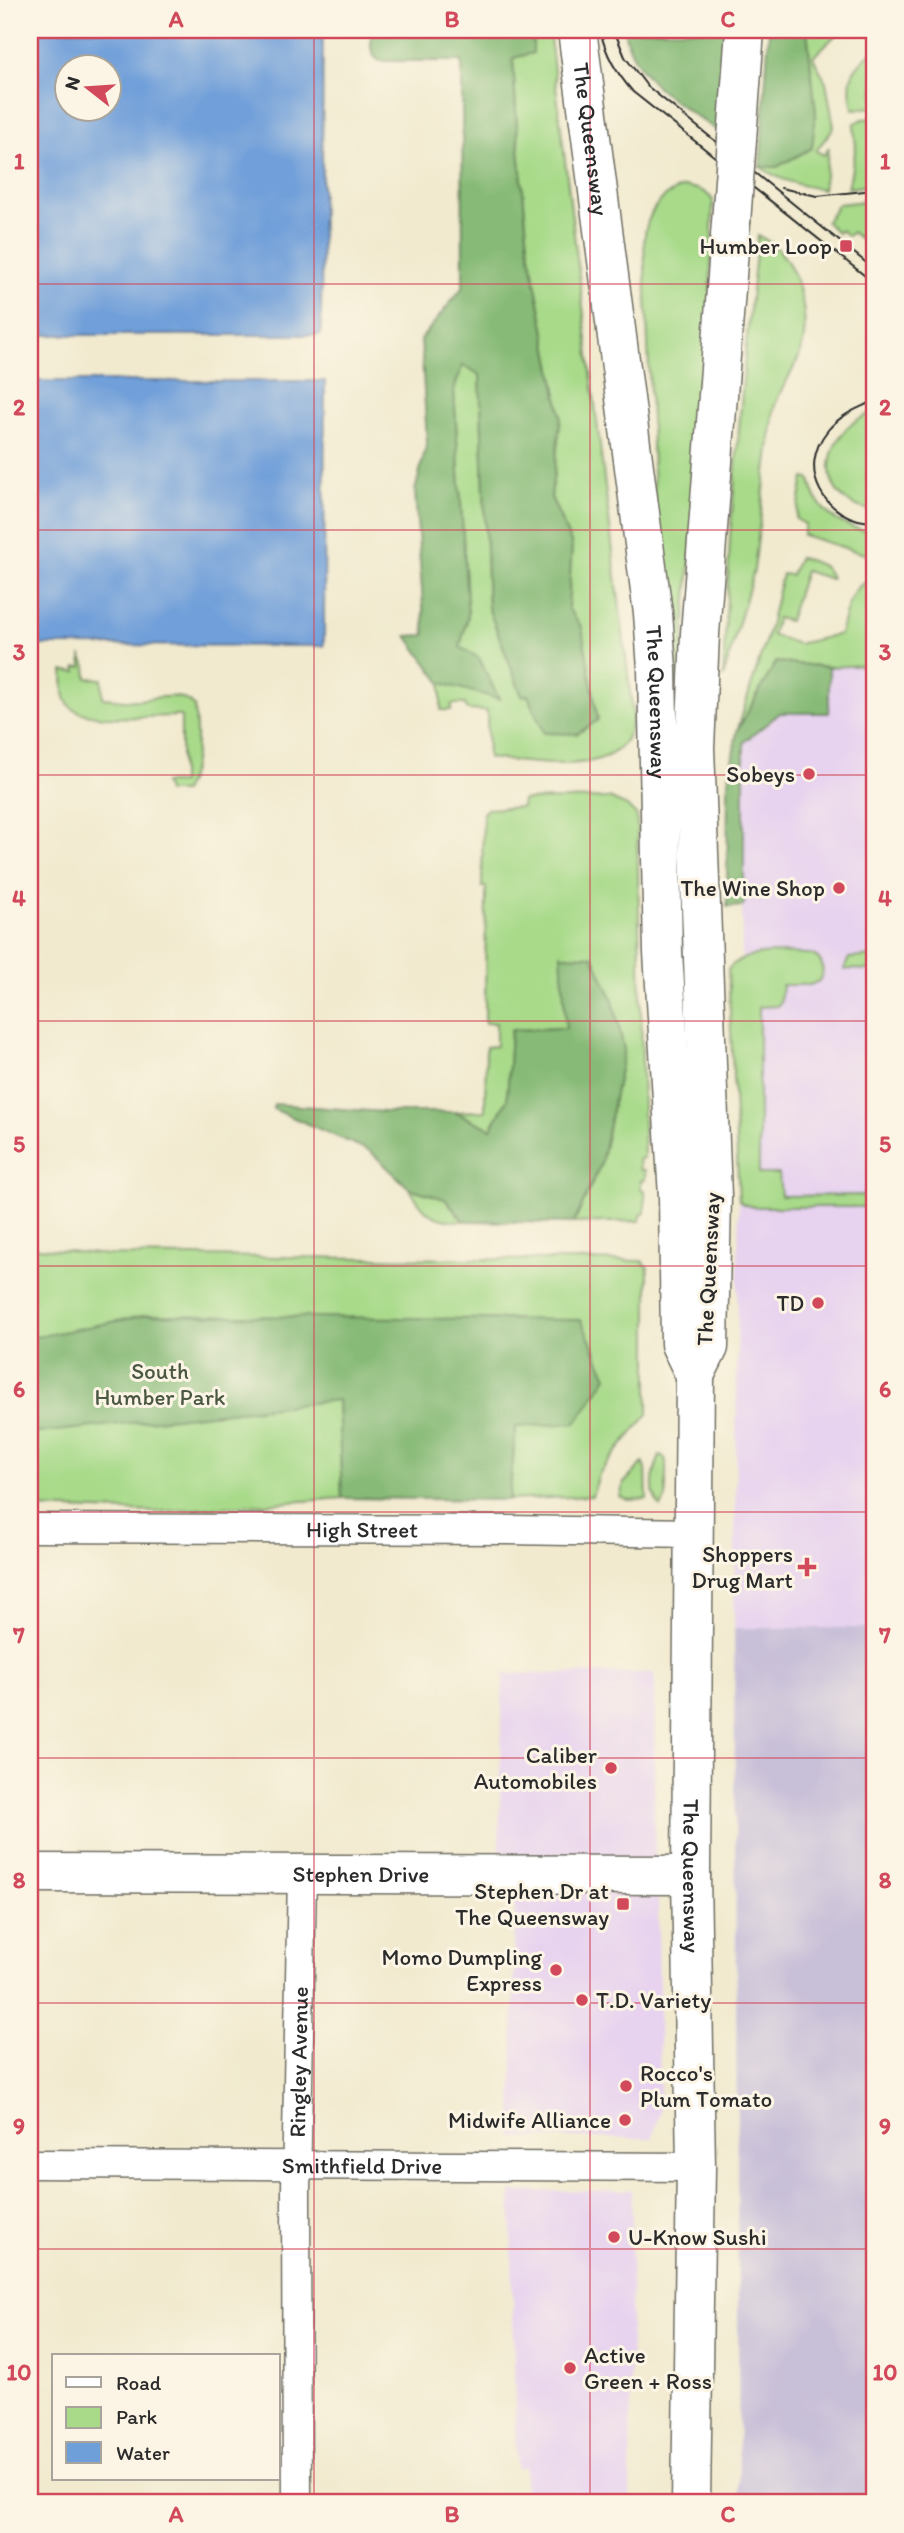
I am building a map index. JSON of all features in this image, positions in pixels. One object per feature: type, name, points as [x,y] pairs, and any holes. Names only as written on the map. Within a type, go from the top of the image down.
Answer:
[{"type":"main road","name":"The Queensway","points":[[577,30],[654,624],[663,952],[678,1196],[680,1345],[695,1375]]},
{"type":"main road","name":"The Queensway","points":[[691,2503],[696,2167],[691,1875],[695,1375],[709,1346],[712,1230],[695,748],[700,634],[745,30]]},
{"type":"main road","name":"Stephen Drive","points":[[30,1873],[691,1875]]},
{"type":"street","name":"High Street","points":[[30,1528],[694,1533]]},
{"type":"street","name":"Ringley Avenue","points":[[297,2503],[296,2164],[302,1874]]},
{"type":"street","name":"Smithfield Drive","points":[[30,2164],[696,2167]]},
{"type":"shaded area","points":[[874,666],[874,1628],[734,1628],[744,742],[780,713],[829,713],[829,667]]},
{"type":"shaded area","points":[[734,1628],[874,1628],[874,2503],[739,2503]]},
{"type":"shaded area","points":[[655,1673],[654,1829],[658,1905],[660,2112],[652,2138],[512,2138],[515,1897],[499,1846],[503,1674]]},
{"type":"shaded area","points":[[632,2190],[630,2503],[524,2503],[525,2468],[516,2468],[511,2192]]},
{"type":"green space","points":[[372,30],[533,30],[533,53],[513,58],[517,127],[528,245],[561,416],[551,497],[572,545],[568,608],[582,628],[598,720],[577,734],[544,733],[528,695],[522,696],[488,607],[480,375],[463,365],[454,390],[468,616],[460,647],[479,658],[499,699],[441,683],[407,636],[425,635],[415,491],[427,442],[421,339],[463,287],[462,61],[380,61],[372,52]]},
{"type":"green space","points":[[533,30],[549,30],[633,715],[626,739],[610,755],[578,763],[559,764],[488,758],[487,711],[467,710],[465,704],[452,704],[451,710],[441,710],[441,683],[499,698],[460,647],[468,616],[454,390],[462,364],[480,375],[488,607],[522,696],[528,695],[582,628],[568,608],[572,545],[551,497],[561,416],[528,245],[517,127],[513,58],[533,53]]},
{"type":"green space","points":[[624,30],[730,30],[718,131],[660,90],[638,63]]},
{"type":"green space","points":[[769,30],[807,30],[816,113],[812,148],[777,167],[760,167]]},
{"type":"green space","points":[[807,30],[841,30],[813,57],[826,82],[834,127],[816,151],[824,155],[829,147],[823,189],[790,182],[760,167],[777,167],[816,113]]},
{"type":"green space","points":[[874,50],[874,107],[853,109],[850,89],[852,75]]},
{"type":"green space","points":[[874,118],[874,185],[848,188],[856,148],[854,124],[863,119]]},
{"type":"green space","points":[[684,187],[700,190],[713,200],[709,329],[676,733],[655,519],[644,242],[647,223],[655,207],[667,195]]},
{"type":"green space","points":[[874,200],[874,250],[852,232],[848,236],[841,230],[838,233],[826,222],[838,204]]},
{"type":"green space","points":[[758,235],[780,251],[794,274],[804,314],[803,341],[794,368],[774,408],[754,570],[723,678],[730,537]]},
{"type":"green space","points":[[874,412],[874,510],[858,507],[846,500],[837,491],[830,468],[837,442],[846,429],[855,421]]},
{"type":"green space","points":[[804,478],[810,479],[818,501],[832,517],[851,527],[874,532],[874,557],[803,535],[805,524],[796,519]]},
{"type":"green space","points":[[799,557],[823,567],[831,579],[805,571],[789,621],[777,618],[772,635],[798,644],[840,634],[854,593],[859,586],[874,580],[874,630],[867,665],[829,667],[776,662],[737,731],[769,630],[782,574],[791,575]]},
{"type":"green space","points":[[81,655],[87,678],[102,679],[103,698],[137,700],[172,696],[184,699],[194,706],[196,750],[192,772],[183,792],[167,792],[164,783],[181,783],[181,716],[120,718],[76,711],[65,697],[63,671],[77,672],[76,667],[82,667]]},
{"type":"green space","points":[[776,662],[829,667],[829,713],[780,713],[744,742],[744,904],[727,907],[728,784],[737,731]]},
{"type":"green space","points":[[609,798],[627,806],[637,816],[644,1158],[639,1159],[640,1170],[645,1170],[641,1190],[645,1190],[645,1213],[641,1215],[640,1221],[574,1223],[601,1164],[624,1049],[562,955],[567,1028],[511,1030],[507,1101],[491,1129],[455,1112],[485,1111],[486,1047],[496,1046],[496,1023],[485,1023],[486,887],[482,887],[483,813],[487,809],[522,807],[523,800]]},
{"type":"green space","points":[[809,954],[822,964],[819,981],[810,985],[782,985],[780,1004],[759,1007],[759,1174],[779,1174],[781,1196],[874,1195],[874,1207],[753,1207],[739,1200],[728,969],[736,962],[755,955]]},
{"type":"green space","points":[[561,955],[593,956],[613,1000],[624,1049],[601,1164],[574,1223],[464,1221],[445,1199],[409,1188],[370,1151],[273,1109],[274,1104],[384,1112],[455,1112],[491,1129],[507,1100],[511,1030],[566,1028]]},
{"type":"green space","points":[[874,956],[874,970],[844,969],[849,958]]},
{"type":"green space","points":[[409,1188],[445,1199],[464,1221],[444,1220],[430,1214]]},
{"type":"green space","name":"South Humber Park","points":[[30,1247],[107,1255],[642,1261],[648,1267],[648,1414],[600,1472],[592,1496],[509,1500],[516,1427],[338,1401],[342,1498],[158,1512],[30,1508]]},
{"type":"green space","points":[[148,1315],[581,1320],[607,1377],[576,1423],[516,1427],[509,1500],[342,1498],[338,1400],[30,1434],[30,1338]]},
{"type":"green space","points":[[660,1456],[665,1458],[666,1462],[666,1498],[661,1507],[653,1489],[655,1469]]},
{"type":"green space","points":[[643,1463],[646,1469],[647,1499],[628,1500],[620,1497],[624,1483]]},
{"type":"water","points":[[30,30],[323,30],[321,335],[30,335]]},
{"type":"water","points":[[30,381],[325,381],[324,646],[30,645]]},
{"type":"tram line","points":[[600,30],[612,63],[633,92],[874,283]]},
{"type":"tram line","points":[[614,30],[625,57],[647,86],[874,269]]},
{"type":"tram line","points":[[781,188],[817,196],[874,190]]},
{"type":"tram line","points":[[874,401],[838,420],[818,445],[814,461],[820,491],[829,503],[842,513],[874,522]]},
{"type":"place","name":"Humber Loop","points":[[846,246]]},
{"type":"place","name":"Sobeys","points":[[809,774]]},
{"type":"place","name":"The Wine Shop","points":[[839,888]]},
{"type":"place","name":"TD","points":[[818,1303]]},
{"type":"place","name":"Shoppers Drug Mart","points":[[807,1567]]},
{"type":"place","name":"Caliber Automobiles","points":[[611,1768]]},
{"type":"place","name":"Stephen Dr at The Queensway","points":[[623,1904]]},
{"type":"place","name":"Momo Dumpling Express","points":[[556,1970]]},
{"type":"place","name":"T.D. Variety","points":[[582,2000]]},
{"type":"place","name":"Rocco's Plum Tomato","points":[[626,2086]]},
{"type":"place","name":"Midwife Alliance","points":[[625,2120]]},
{"type":"place","name":"U-Know Sushi","points":[[614,2237]]},
{"type":"place","name":"Active Green + Ross","points":[[570,2368]]}]
